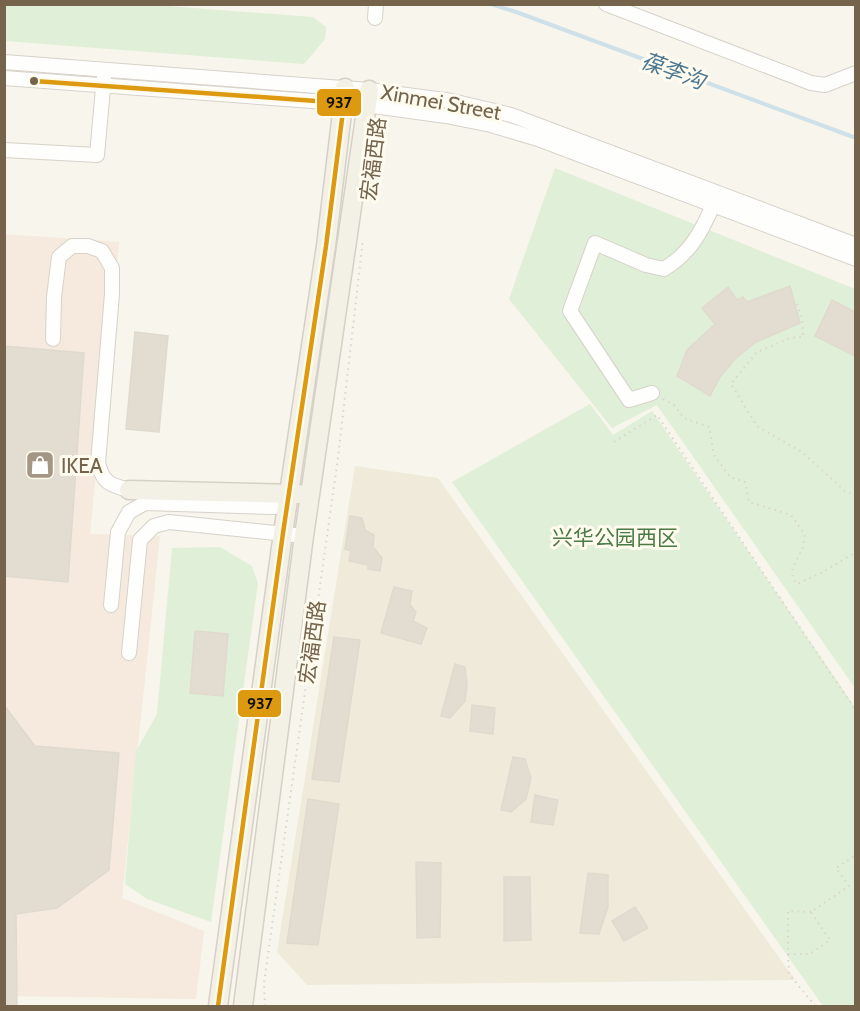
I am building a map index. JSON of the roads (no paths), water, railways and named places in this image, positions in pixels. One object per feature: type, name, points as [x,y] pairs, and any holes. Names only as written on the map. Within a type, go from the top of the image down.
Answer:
[{"type":"main road","name":"宏福西路","points":[[218,1006],[283,533],[326,246],[345,96]]},
{"type":"main road","name":"宏福西路","points":[[243,1006],[304,536],[367,98]]},
{"type":"main road","points":[[129,490],[310,495]]},
{"type":"street","points":[[606,4],[811,83],[825,85],[855,73]]},
{"type":"street","name":"Xinmei Street","points":[[4,62],[105,69],[367,98],[452,101],[511,115],[855,245]]},
{"type":"street","points":[[4,150],[97,155],[105,69]]},
{"type":"street","name":"Xinmei Street","points":[[4,78],[103,86],[345,96]]},
{"type":"street","name":"Xinmei Street","points":[[367,98],[491,125],[538,139],[855,259]]},
{"type":"street","points":[[652,393],[629,400],[570,310],[596,243],[646,266],[664,269],[680,259],[702,232],[713,205]]},
{"type":"street","points":[[53,339],[54,297],[59,257],[72,246],[88,246],[102,251],[112,268],[98,463],[102,477],[114,487],[129,490]]},
{"type":"street","points":[[111,605],[118,532],[129,512],[146,503],[274,507]]},
{"type":"street","points":[[129,653],[140,540],[154,526],[169,522],[304,536]]},
{"type":"waterway","name":"葆李沟","points":[[491,4],[856,138]]},
{"type":"place","name":"IKEA","points":[[40,465]]},
{"type":"park label","name":"兴华公园西区","points":[[615,537]]}]
